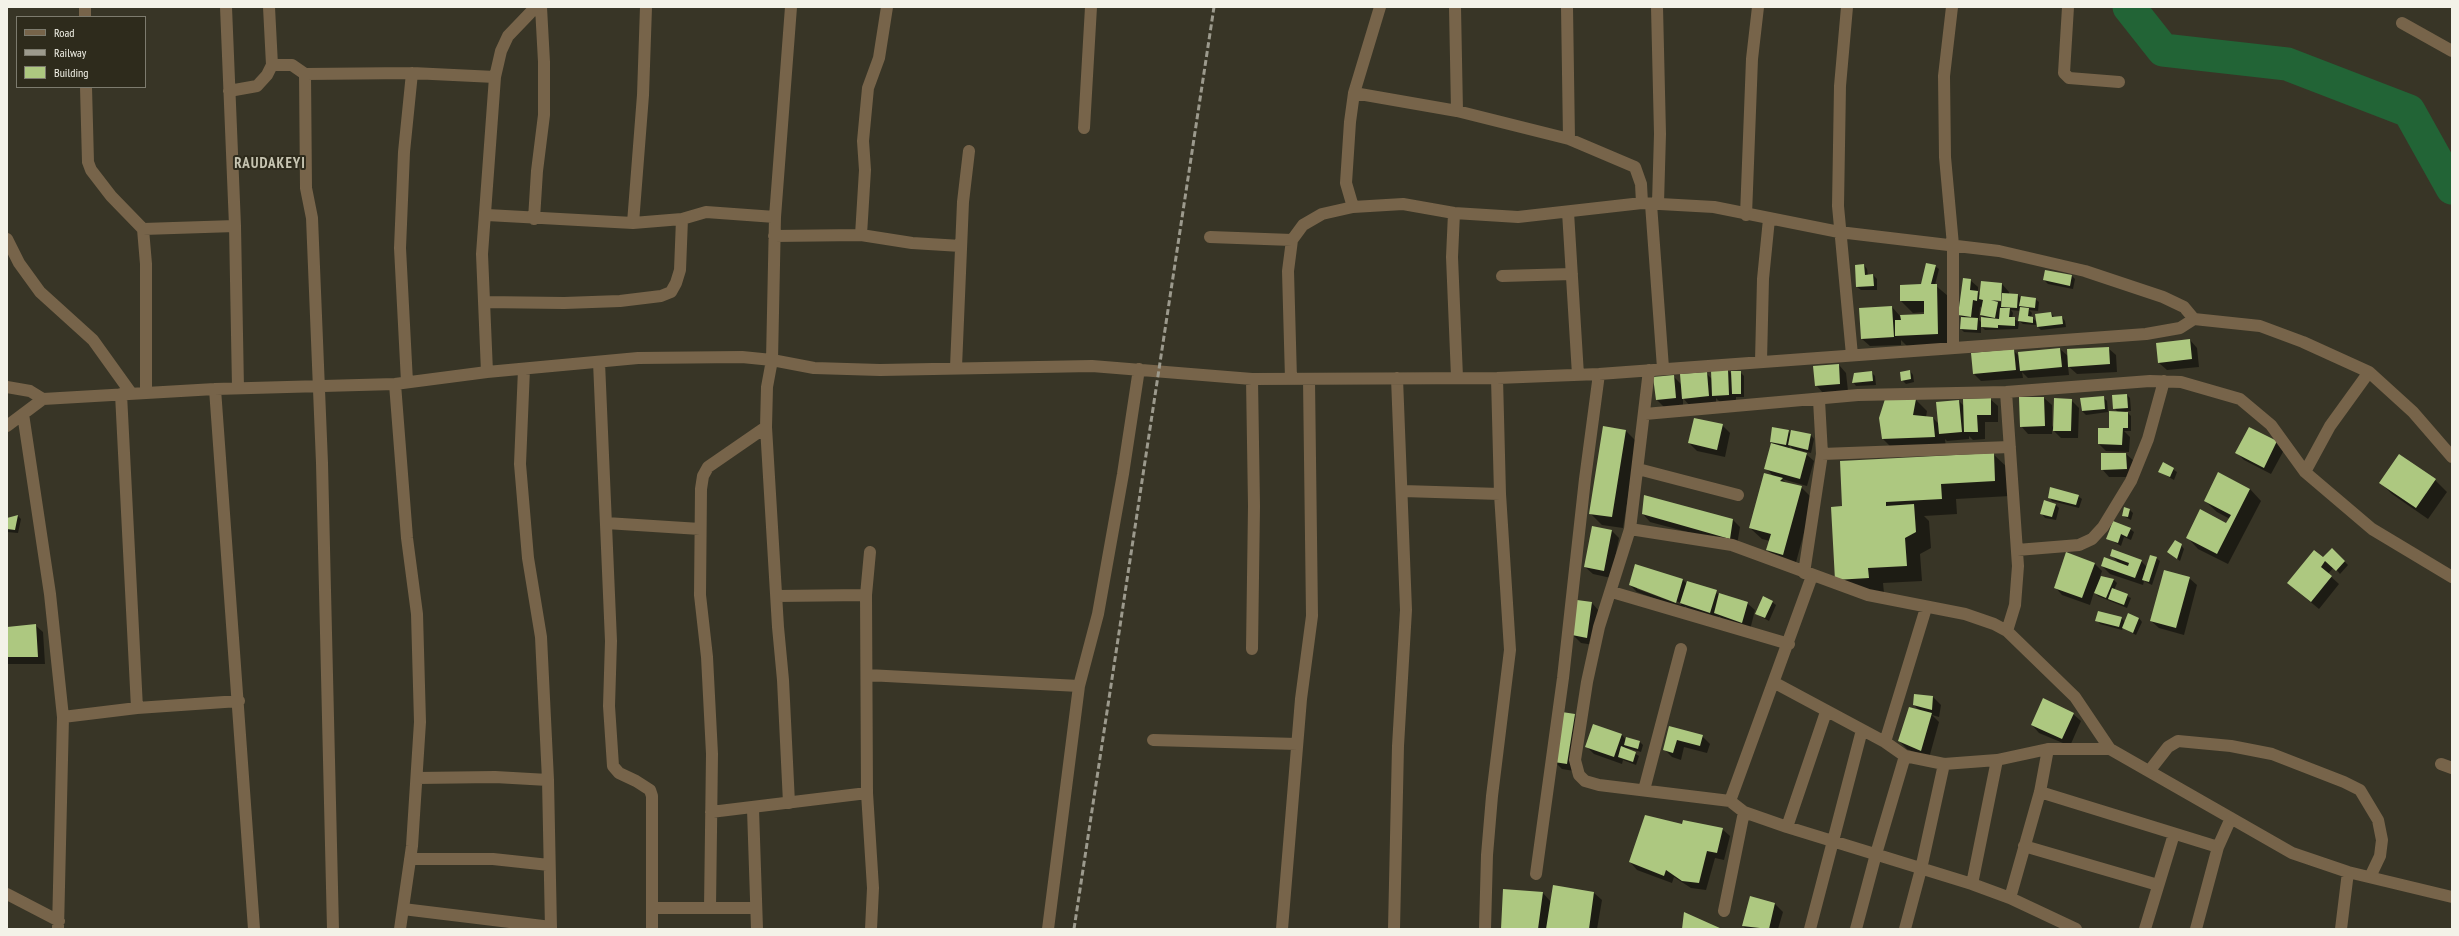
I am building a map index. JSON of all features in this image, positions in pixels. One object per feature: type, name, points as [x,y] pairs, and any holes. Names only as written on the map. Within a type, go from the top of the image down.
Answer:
[{"type":"street","points":[[226,7],[235,226],[238,388]]},
{"type":"street","points":[[229,91],[257,86],[263,82],[272,64],[269,7]]},
{"type":"street","points":[[487,372],[482,254],[487,215],[495,77],[501,51],[508,36],[531,12],[541,7],[544,62],[544,114],[537,171],[534,219]]},
{"type":"street","points":[[633,223],[643,95],[646,7]]},
{"type":"street","points":[[788,803],[783,680],[766,427],[767,387],[772,360],[775,217],[791,7]]},
{"type":"street","points":[[861,235],[865,170],[863,141],[868,88],[880,58],[887,7]]},
{"type":"street","points":[[1084,128],[1091,7]]},
{"type":"street","points":[[1353,207],[1346,183],[1346,150],[1354,93],[1380,7]]},
{"type":"street","points":[[1455,7],[1457,111]]},
{"type":"street","points":[[1568,7],[1569,139]]},
{"type":"street","points":[[1657,7],[1660,134],[1650,203],[1663,368]]},
{"type":"street","points":[[1746,215],[1752,59],[1758,7]]},
{"type":"street","points":[[1846,7],[1840,86],[1838,206],[1839,232],[1852,355]]},
{"type":"street","points":[[1952,7],[1944,76],[1946,157],[1953,245],[1953,348]]},
{"type":"street","points":[[2068,7],[2064,73],[2069,78],[2119,82]]},
{"type":"street","points":[[2402,23],[2452,51]]},
{"type":"street","points":[[272,64],[292,65],[305,74],[412,73],[495,77]]},
{"type":"street","points":[[400,929],[410,859],[420,722],[418,614],[407,538],[401,383],[400,248],[404,152],[412,73]]},
{"type":"street","points":[[305,74],[306,188],[312,218],[314,293],[320,386],[333,929]]},
{"type":"street","points":[[86,88],[88,162],[91,170],[111,196],[143,229],[146,264],[146,393]]},
{"type":"street","points":[[1354,93],[1457,111],[1569,139],[1635,167],[1650,203]]},
{"type":"street","points":[[956,367],[963,202],[969,151]]},
{"type":"street","points":[[1291,379],[1288,271],[1292,240],[1302,225],[1322,214],[1353,207],[1403,204],[1454,213],[1518,217],[1650,203],[1714,207],[1746,215],[1839,232],[1953,245],[1999,252],[2085,271],[2163,297],[2184,307],[2194,319]]},
{"type":"street","points":[[487,215],[534,219],[633,223],[682,219],[706,212],[775,217]]},
{"type":"street","points":[[1568,212],[1578,375]]},
{"type":"street","points":[[1454,213],[1452,257],[1457,377]]},
{"type":"street","points":[[484,302],[564,303],[612,301],[661,296],[671,292],[680,270],[682,219]]},
{"type":"street","points":[[1760,361],[1763,279],[1769,219]]},
{"type":"street","points":[[143,229],[235,226]]},
{"type":"street","points":[[774,236],[861,235],[912,243],[962,246]]},
{"type":"street","points":[[1210,237],[1292,240]]},
{"type":"street","points":[[7,240],[19,263],[40,292],[93,340],[126,394],[137,708]]},
{"type":"street","points":[[1502,276],[1572,274]]},
{"type":"street","points":[[7,426],[43,399],[215,389],[401,383],[487,372],[638,358],[742,358],[772,360],[814,368],[880,370],[956,367],[1040,368],[1092,366],[1252,379],[1309,380],[1457,377],[1497,378],[1599,374],[1663,368],[2146,334],[2180,328],[2194,319],[2260,326],[2303,342],[2369,372],[2413,412],[2452,457]]},
{"type":"street","points":[[599,362],[611,641],[609,706],[613,766],[619,773],[650,790],[652,796],[652,929]]},
{"type":"street","points":[[403,909],[492,925],[551,928],[548,780],[541,637],[522,502],[520,464],[524,369]]},
{"type":"street","points":[[1048,929],[1079,686],[1098,614],[1123,474],[1139,369]]},
{"type":"street","points":[[1648,370],[1645,414],[1630,528],[1612,592],[1599,627],[1587,682],[1575,760],[1576,769],[1585,781],[1599,785],[1730,801],[1744,812],[1787,828],[1972,884],[2010,898],[2076,929]]},
{"type":"street","points":[[2305,472],[2330,426],[2369,372]]},
{"type":"street","points":[[1536,874],[1563,678],[1581,509],[1599,374]]},
{"type":"street","points":[[1394,929],[1398,746],[1406,610],[1403,491],[1397,378]]},
{"type":"street","points":[[1485,929],[1486,879],[1492,796],[1510,650],[1500,494],[1497,378]]},
{"type":"street","points":[[1252,379],[1254,506],[1252,649]]},
{"type":"street","points":[[1282,929],[1297,744],[1312,616],[1309,380]]},
{"type":"street","points":[[1645,414],[1819,400],[1858,395],[2006,392],[2164,381],[2203,387],[2240,399],[2271,425],[2305,472],[2372,529],[2452,577]]},
{"type":"street","points":[[2017,550],[2079,545],[2092,539],[2104,527],[2131,481],[2148,439],[2164,381]]},
{"type":"street","points":[[7,387],[30,391],[43,399]]},
{"type":"street","points":[[215,389],[224,503],[228,580],[239,701],[254,929]]},
{"type":"street","points":[[2006,392],[2017,550],[2015,605],[2006,631]]},
{"type":"street","points":[[1730,801],[1789,644],[1808,574],[1822,454],[1819,400]]},
{"type":"street","points":[[23,414],[50,594],[63,717],[60,763],[59,925]]},
{"type":"street","points":[[710,908],[712,754],[707,657],[700,595],[701,489],[705,471],[708,466],[766,427]]},
{"type":"street","points":[[1822,454],[2010,447]]},
{"type":"street","points":[[1638,469],[1738,495]]},
{"type":"street","points":[[1403,491],[1500,494]]},
{"type":"street","points":[[606,523],[700,529]]},
{"type":"street","points":[[1630,528],[1732,545],[1868,595],[1926,608],[1965,614],[1994,624],[2006,631],[2075,697],[2110,748],[2292,853],[2348,872],[2452,896]]},
{"type":"street","points":[[870,552],[866,595],[867,793],[873,888],[872,929]]},
{"type":"street","points":[[1612,592],[1789,644]]},
{"type":"street","points":[[777,596],[866,595]]},
{"type":"street","points":[[1885,742],[1926,608]]},
{"type":"street","points":[[1644,790],[1681,650]]},
{"type":"street","points":[[867,675],[1079,686]]},
{"type":"street","points":[[1775,683],[1826,712],[1885,742],[1905,756],[1944,764],[1997,760],[2048,749],[2110,748]]},
{"type":"street","points":[[63,717],[137,708],[239,701]]},
{"type":"street","points":[[1787,828],[1826,712]]},
{"type":"street","points":[[1810,929],[1831,841],[1862,730]]},
{"type":"street","points":[[1153,740],[1297,744]]},
{"type":"street","points":[[2150,770],[2168,747],[2178,741],[2231,746],[2272,754],[2344,782],[2360,790],[2378,820],[2381,845],[2380,856],[2370,877]]},
{"type":"street","points":[[2010,898],[2040,792],[2048,749]]},
{"type":"street","points":[[1856,929],[1905,756]]},
{"type":"street","points":[[1972,884],[1997,760]]},
{"type":"street","points":[[1905,929],[1921,869],[1944,764]]},
{"type":"street","points":[[417,778],[548,780]]},
{"type":"street","points":[[2040,792],[2218,847]]},
{"type":"street","points":[[712,812],[867,793]]},
{"type":"street","points":[[753,808],[757,929]]},
{"type":"street","points":[[1724,911],[1744,812]]},
{"type":"street","points":[[2196,929],[2218,847],[2231,818]]},
{"type":"street","points":[[2145,929],[2174,834]]},
{"type":"street","points":[[2024,846],[2158,885]]},
{"type":"street","points":[[410,859],[492,859],[549,865]]},
{"type":"street","points":[[2341,929],[2348,872]]},
{"type":"street","points":[[7,894],[59,925]]},
{"type":"street","points":[[652,908],[756,908]]},
{"type":"building","points":[[1926,263],[1936,265],[1931,284],[1937,284],[1938,334],[1895,336],[1895,320],[1901,320],[1900,315],[1924,314],[1924,301],[1900,301],[1900,285],[1921,284]]},
{"type":"building","points":[[1864,264],[1865,275],[1873,274],[1874,286],[1856,287],[1855,265]]},
{"type":"building","points":[[2045,270],[2072,275],[2070,286],[2043,280]]},
{"type":"building","points":[[1963,278],[1971,279],[1970,290],[1978,291],[1977,301],[1973,300],[1971,317],[1958,315]]},
{"type":"building","points":[[1981,281],[2002,283],[2001,301],[1991,300],[1998,302],[1995,318],[1980,315],[1983,300],[1979,299]]},
{"type":"building","points":[[2002,293],[2018,294],[2017,308],[2001,307]]},
{"type":"building","points":[[2021,296],[2036,298],[2035,308],[2019,306]]},
{"type":"building","points":[[1892,306],[1894,337],[1861,339],[1859,308]]},
{"type":"building","points":[[2020,307],[2029,308],[2028,316],[2033,317],[2033,323],[2018,321]]},
{"type":"building","points":[[2000,308],[2010,308],[2009,317],[2015,317],[2015,326],[1998,325],[1998,328],[1981,327],[1981,317],[1999,319]]},
{"type":"building","points":[[2051,312],[2052,317],[2062,316],[2063,324],[2037,327],[2035,314]]},
{"type":"building","points":[[1961,317],[1978,318],[1977,330],[1960,329]]},
{"type":"building","points":[[2190,339],[2192,359],[2158,363],[2156,343]]},
{"type":"building","points":[[2109,347],[2110,364],[2068,367],[2067,349]]},
{"type":"building","points":[[2060,348],[2062,367],[2020,371],[2018,352]]},
{"type":"building","points":[[2014,349],[2016,370],[1973,374],[1971,353]]},
{"type":"building","points":[[1839,364],[1840,384],[1815,386],[1813,366]]},
{"type":"building","points":[[1728,369],[1729,395],[1712,396],[1711,370]]},
{"type":"building","points":[[1910,370],[1911,379],[1901,381],[1900,372]]},
{"type":"building","points":[[1731,371],[1741,371],[1741,394],[1732,394]]},
{"type":"building","points":[[1872,371],[1873,381],[1852,383],[1854,373]]},
{"type":"building","points":[[1707,372],[1709,396],[1682,399],[1680,374]]},
{"type":"building","points":[[1674,375],[1676,398],[1656,400],[1653,377]]},
{"type":"building","points":[[2127,394],[2128,408],[2113,409],[2112,395]]},
{"type":"building","points":[[2104,396],[2105,409],[2082,411],[2080,398]]},
{"type":"building","points":[[2019,397],[2044,397],[2045,426],[2020,427]]},
{"type":"building","points":[[1991,398],[1991,415],[1977,415],[1978,432],[1964,432],[1963,399]]},
{"type":"building","points":[[2054,398],[2072,399],[2071,431],[2053,431]]},
{"type":"building","points":[[1885,399],[1916,399],[1913,415],[1933,417],[1935,437],[1882,439],[1879,418]]},
{"type":"building","points":[[1959,400],[1962,432],[1939,434],[1936,402]]},
{"type":"building","points":[[2109,411],[2128,412],[2128,428],[2123,428],[2122,445],[2098,444],[2098,428],[2109,428]]},
{"type":"building","points":[[1694,418],[1723,424],[1717,450],[1688,443]]},
{"type":"building","points":[[1603,426],[1626,430],[1612,517],[1589,514]]},
{"type":"building","points":[[1772,427],[1789,430],[1786,445],[1770,442]]},
{"type":"building","points":[[2249,427],[2277,441],[2264,468],[2235,453]]},
{"type":"building","points":[[1791,430],[1811,434],[1808,450],[1788,445]]},
{"type":"building","points":[[1771,443],[1807,453],[1800,479],[1764,469]]},
{"type":"building","points":[[1994,453],[1995,481],[1941,484],[1942,499],[1886,502],[1886,506],[1914,504],[1916,532],[1905,538],[1907,566],[1868,568],[1869,578],[1835,580],[1831,507],[1842,506],[1840,461]]},
{"type":"building","points":[[2101,453],[2126,453],[2127,469],[2101,470]]},
{"type":"building","points":[[2399,454],[2436,479],[2416,508],[2379,483]]},
{"type":"building","points":[[2163,462],[2174,468],[2170,477],[2158,472]]},
{"type":"building","points":[[2218,472],[2250,489],[2217,554],[2186,538],[2200,509],[2226,523],[2231,515],[2204,501]]},
{"type":"building","points":[[1764,473],[1783,478],[1780,481],[1802,486],[1783,555],[1766,550],[1771,534],[1749,528]]},
{"type":"building","points":[[2050,487],[2079,495],[2076,505],[2048,498]]},
{"type":"building","points":[[1644,495],[1733,519],[1730,539],[1642,514]]},
{"type":"building","points":[[2044,500],[2056,504],[2052,517],[2040,514]]},
{"type":"building","points":[[2124,507],[2130,509],[2128,517],[2122,516]]},
{"type":"building","points":[[18,515],[15,530],[7,529],[7,518]]},
{"type":"building","points":[[2113,521],[2131,528],[2127,537],[2121,534],[2118,543],[2106,539]]},
{"type":"building","points":[[1592,526],[1612,530],[1604,571],[1584,567]]},
{"type":"building","points":[[2175,540],[2182,544],[2177,559],[2167,552]]},
{"type":"building","points":[[2332,548],[2345,561],[2336,571],[2325,561],[2321,567],[2332,576],[2311,602],[2287,583],[2314,550],[2323,557]]},
{"type":"building","points":[[2112,549],[2142,560],[2135,578],[2101,566],[2104,557],[2128,566],[2129,563],[2110,556]]},
{"type":"building","points":[[2066,552],[2095,563],[2082,598],[2054,588]]},
{"type":"building","points":[[2150,555],[2157,557],[2149,582],[2142,580]]},
{"type":"building","points":[[1635,564],[1683,579],[1676,603],[1629,585]]},
{"type":"building","points":[[2164,570],[2190,577],[2176,628],[2150,621]]},
{"type":"building","points":[[2101,576],[2114,579],[2106,598],[2094,593]]},
{"type":"building","points":[[1687,581],[1717,590],[1710,613],[1680,603]]},
{"type":"building","points":[[2112,588],[2128,594],[2124,605],[2108,599]]},
{"type":"building","points":[[1719,593],[1748,602],[1742,623],[1714,613]]},
{"type":"building","points":[[1763,596],[1773,601],[1765,618],[1755,614]]},
{"type":"building","points":[[1577,600],[1592,602],[1587,638],[1572,635]]},
{"type":"building","points":[[2098,611],[2122,617],[2119,627],[2095,621]]},
{"type":"building","points":[[2128,613],[2139,618],[2133,633],[2122,628]]},
{"type":"building","points":[[36,624],[38,657],[7,657],[7,627]]},
{"type":"building","points":[[1914,694],[1933,696],[1932,710],[1913,705]]},
{"type":"building","points":[[2043,698],[2074,713],[2062,739],[2031,725]]},
{"type":"building","points":[[1909,707],[1932,713],[1921,751],[1898,741]]},
{"type":"building","points":[[1562,712],[1575,714],[1567,764],[1554,762]]},
{"type":"building","points":[[1593,724],[1622,734],[1614,757],[1585,747]]},
{"type":"building","points":[[1669,726],[1703,735],[1700,746],[1677,740],[1673,753],[1663,750]]},
{"type":"building","points":[[1626,737],[1640,741],[1638,749],[1624,745]]},
{"type":"building","points":[[1621,746],[1636,752],[1633,762],[1618,757]]},
{"type":"building","points":[[1645,815],[1682,824],[1683,820],[1723,828],[1717,853],[1707,851],[1699,883],[1682,881],[1666,870],[1664,876],[1629,862]]},
{"type":"building","points":[[1553,885],[1594,892],[1589,929],[1546,929]]},
{"type":"building","points":[[1503,889],[1543,892],[1538,929],[1501,929]]},
{"type":"building","points":[[1750,896],[1775,903],[1769,929],[1742,926]]},
{"type":"building","points":[[1684,912],[1722,929],[1682,929]]},
{"type":"waterway","points":[[2129,7],[2163,50],[2287,64],[2409,111],[2452,188]]},
{"type":"railway","points":[[1074,929],[1214,7]]},
{"type":"district","name":"RAUDAKEYI","points":[[270,164]]}]
